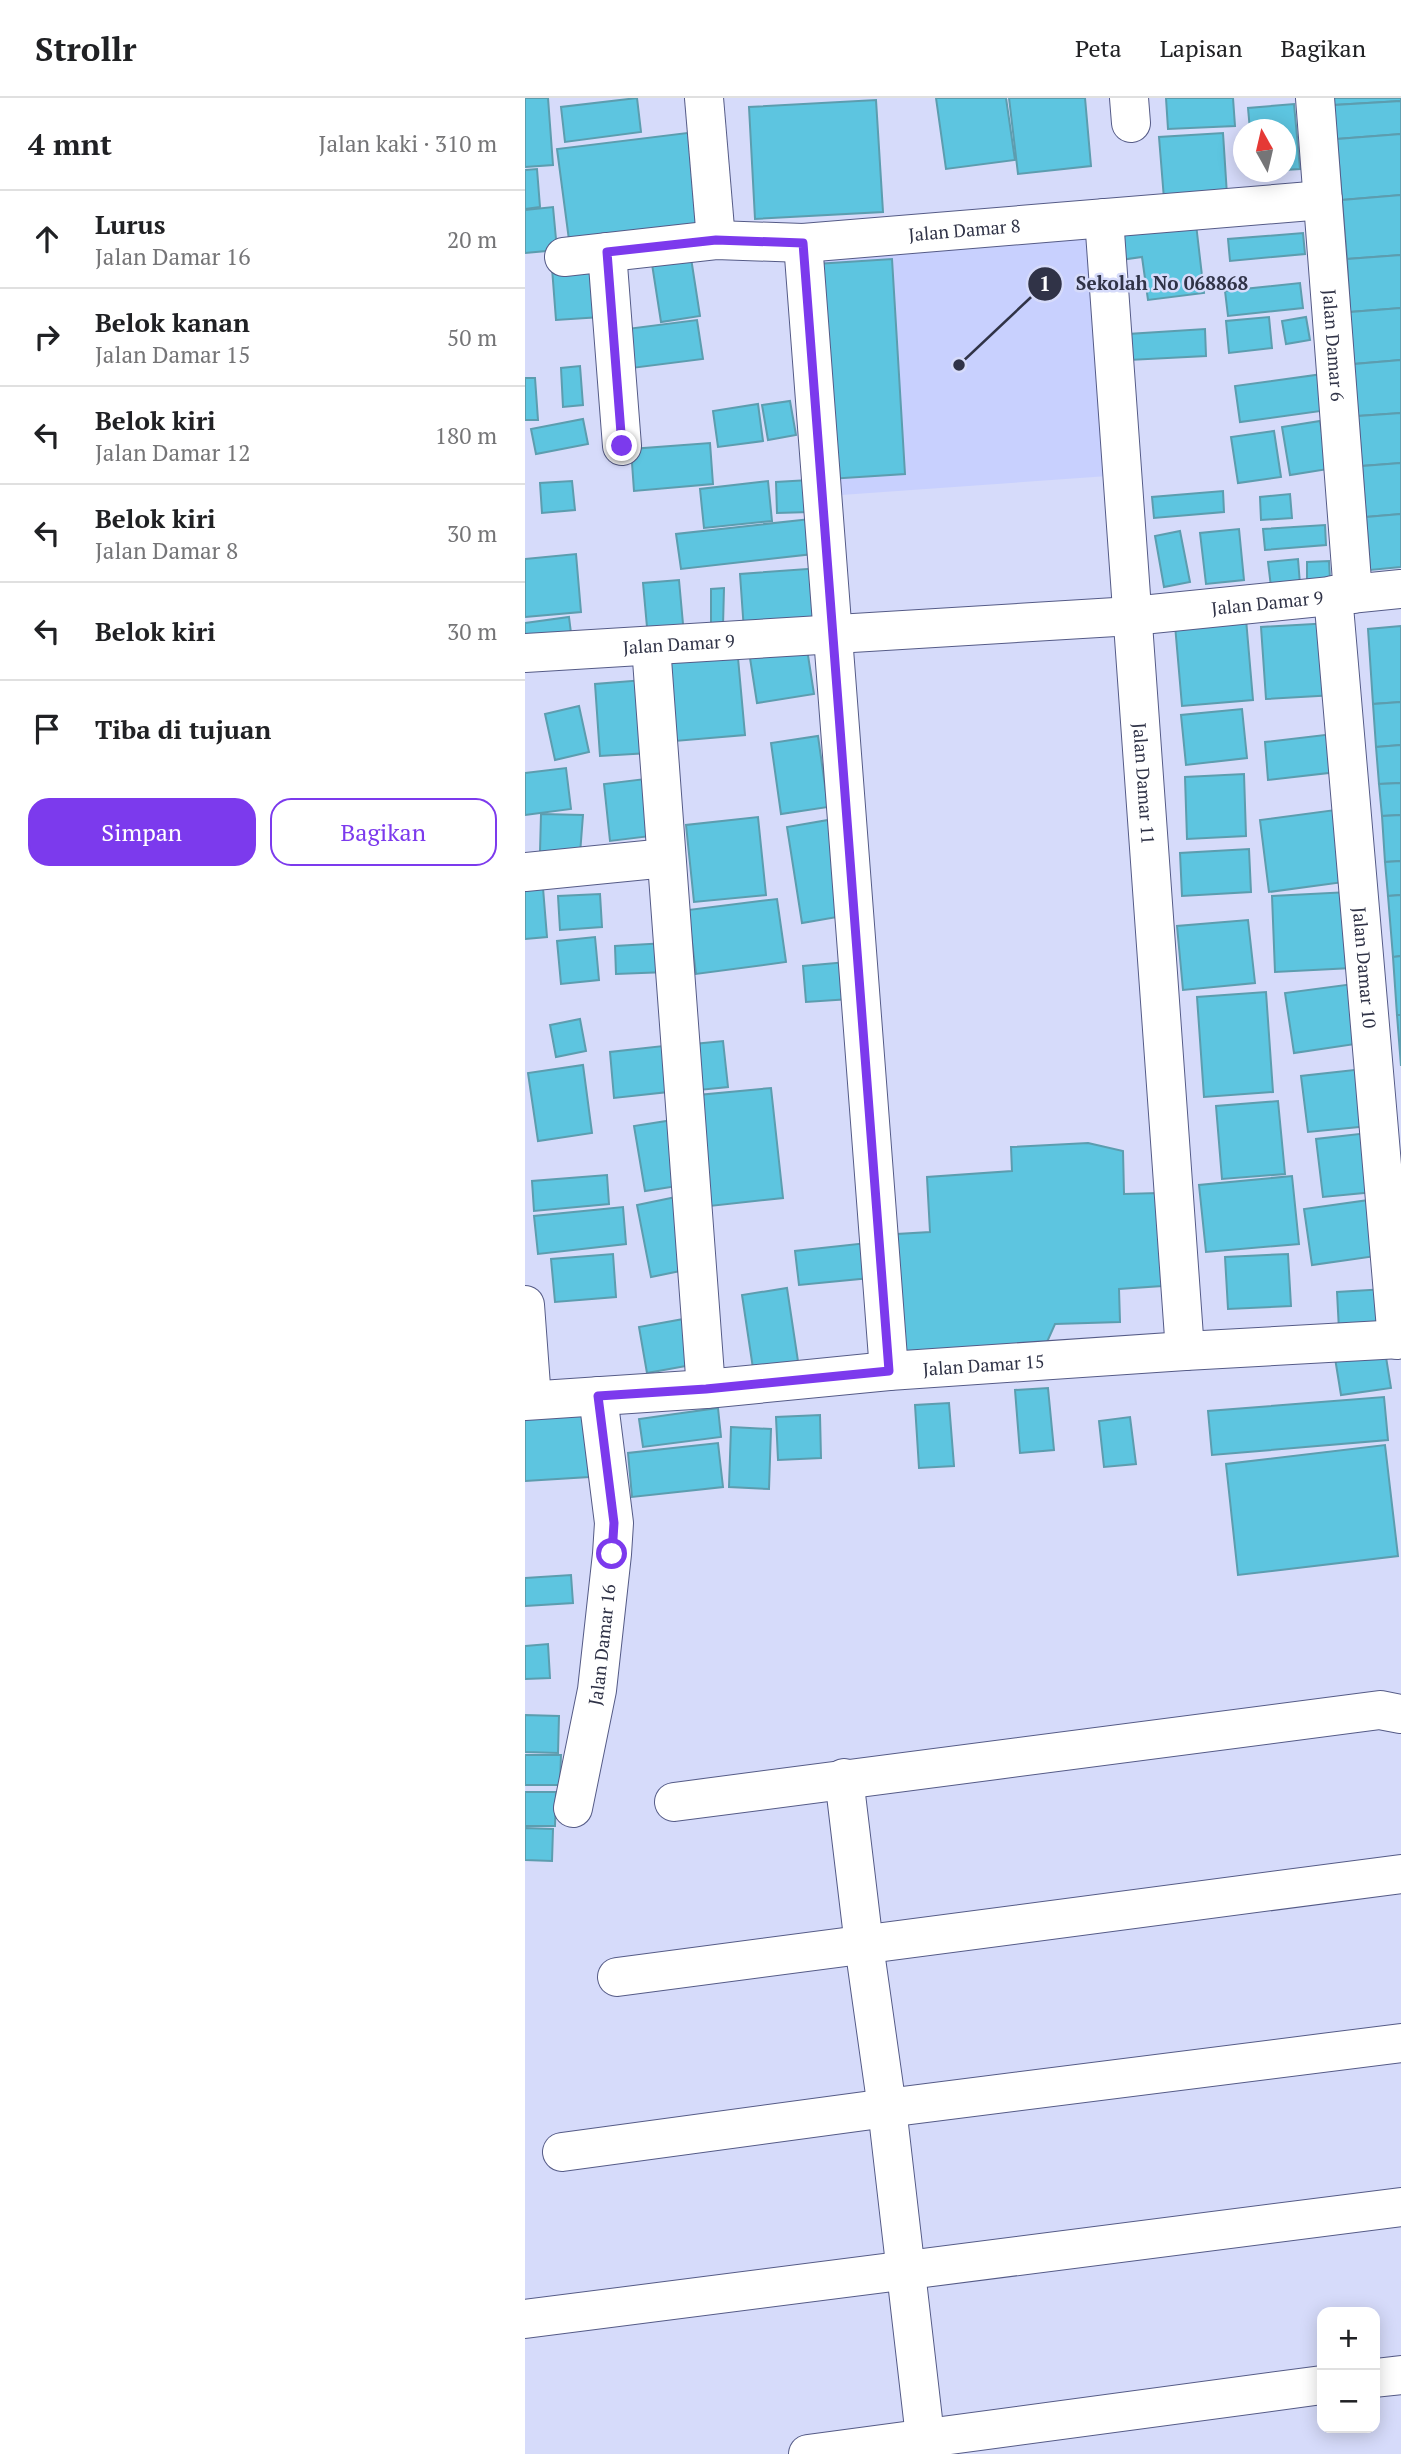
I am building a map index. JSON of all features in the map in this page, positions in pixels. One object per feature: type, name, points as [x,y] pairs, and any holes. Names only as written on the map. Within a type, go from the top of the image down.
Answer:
[{"type":"street","points":[[705,98],[716,240]]},
{"type":"street","name":"Jalan Damar 6","points":[[1315,98],[1323,200],[1343,594]]},
{"type":"street","name":"Jalan Damar 8","points":[[564,257],[716,240],[803,243],[1323,200]]},
{"type":"street","name":"Jalan Damar 11","points":[[1104,218],[1185,1351]]},
{"type":"street","points":[[803,243],[889,1371]]},
{"type":"street","points":[[607,252],[622,446]]},
{"type":"street","name":"Jalan Damar 9","points":[[525,653],[1132,615],[1401,589]]},
{"type":"street","name":"Jalan Damar 10","points":[[1343,594],[1399,1339]]},
{"type":"street","points":[[651,646],[706,1389]]},
{"type":"street","points":[[525,872],[666,858]]},
{"type":"street","points":[[525,1305],[529,1400]]},
{"type":"street","name":"Jalan Damar 15","points":[[529,1400],[706,1389],[889,1371],[1399,1339]]},
{"type":"street","name":"Jalan Damar 16","points":[[573,1808],[597,1690],[614,1523],[598,1396]]},
{"type":"street","points":[[674,1802],[1380,1710],[1401,1714]]},
{"type":"street","points":[[844,1779],[887,2108],[926,2446]]},
{"type":"street","points":[[617,1977],[1401,1874]]},
{"type":"street","points":[[562,2152],[1401,2043]]},
{"type":"street","points":[[525,2319],[1401,2207]]},
{"type":"street","points":[[1380,2377],[1401,2375]]},
{"type":"street","points":[[808,2454],[926,2446],[1317,2386]]},
{"type":"shaded area","points":[[1089,233],[1108,476],[827,496],[810,254]]},
{"type":"building","points":[[525,98],[548,98],[553,165],[525,167]]},
{"type":"building","points":[[637,98],[641,132],[565,142],[561,107]]},
{"type":"building","points":[[936,98],[1006,98],[1015,160],[946,169]]},
{"type":"building","points":[[1009,98],[1085,98],[1091,166],[1018,174]]},
{"type":"building","points":[[1166,98],[1233,98],[1233,126],[1168,129]]},
{"type":"building","points":[[1334,98],[1401,98],[1401,101],[1334,105]]},
{"type":"building","points":[[876,100],[883,212],[755,219],[749,107]]},
{"type":"building","points":[[1401,101],[1401,134],[1337,139],[1334,105]]},
{"type":"building","points":[[1294,104],[1295,119],[1249,119],[1248,108]]},
{"type":"building","points":[[1296,126],[1300,169],[1296,169]]},
{"type":"building","points":[[695,132],[706,224],[569,240],[557,149]]},
{"type":"building","points":[[1223,133],[1227,195],[1164,199],[1159,137]]},
{"type":"building","points":[[1401,134],[1401,195],[1342,200],[1337,139]]},
{"type":"building","points":[[537,169],[540,207],[525,209],[525,170]]},
{"type":"building","points":[[1401,195],[1401,255],[1347,259],[1342,200]]},
{"type":"building","points":[[553,207],[557,250],[525,253],[525,210]]},
{"type":"building","points":[[1196,224],[1204,293],[1148,300],[1142,257],[1120,260],[1117,234]]},
{"type":"building","points":[[1303,233],[1305,254],[1230,261],[1228,239]]},
{"type":"building","points":[[1401,255],[1401,308],[1350,312],[1347,259]]},
{"type":"building","points":[[691,258],[700,316],[661,322],[652,264]]},
{"type":"building","points":[[892,259],[905,474],[829,479],[816,264]]},
{"type":"building","points":[[598,266],[601,317],[556,320],[552,268]]},
{"type":"building","points":[[1300,283],[1303,308],[1228,316],[1225,291]]},
{"type":"building","points":[[1401,308],[1401,360],[1354,364],[1350,312]]},
{"type":"building","points":[[1269,317],[1272,348],[1229,353],[1226,321]]},
{"type":"building","points":[[1306,317],[1310,340],[1286,344],[1282,321]]},
{"type":"building","points":[[697,320],[703,359],[624,369],[619,330]]},
{"type":"building","points":[[1205,329],[1206,356],[1129,360],[1128,334]]},
{"type":"building","points":[[1401,360],[1401,413],[1358,416],[1354,364]]},
{"type":"building","points":[[580,366],[583,405],[563,407],[561,368]]},
{"type":"building","points":[[1323,374],[1328,410],[1240,422],[1235,386]]},
{"type":"building","points":[[525,378],[535,378],[538,420],[525,420]]},
{"type":"building","points":[[790,401],[796,435],[768,440],[762,405]]},
{"type":"building","points":[[758,404],[763,441],[718,447],[713,411]]},
{"type":"building","points":[[1401,413],[1401,463],[1362,466],[1358,416]]},
{"type":"building","points":[[583,419],[588,444],[536,454],[531,429]]},
{"type":"building","points":[[1320,421],[1328,469],[1290,475],[1282,427]]},
{"type":"building","points":[[1274,431],[1281,477],[1238,483],[1231,437]]},
{"type":"building","points":[[710,443],[713,484],[634,491],[631,449]]},
{"type":"building","points":[[1401,463],[1401,514],[1366,517],[1362,466]]},
{"type":"building","points":[[809,480],[810,512],[777,513],[776,482]]},
{"type":"building","points":[[572,481],[575,510],[542,513],[540,483]]},
{"type":"building","points":[[768,481],[772,521],[704,528],[700,489]]},
{"type":"building","points":[[1223,491],[1224,512],[1154,518],[1152,497]]},
{"type":"building","points":[[1290,494],[1292,518],[1261,520],[1260,497]]},
{"type":"building","points":[[1401,514],[1401,567],[1370,570],[1366,517]]},
{"type":"building","points":[[810,519],[813,554],[681,569],[676,534]]},
{"type":"building","points":[[1325,525],[1326,545],[1265,550],[1263,529]]},
{"type":"building","points":[[1239,529],[1244,580],[1206,584],[1200,533]]},
{"type":"building","points":[[1180,531],[1190,582],[1164,587],[1155,536]]},
{"type":"building","points":[[576,554],[581,612],[525,617],[525,559]]},
{"type":"building","points":[[1298,559],[1300,584],[1271,587],[1268,562]]},
{"type":"building","points":[[1329,561],[1330,579],[1307,579],[1307,562]]},
{"type":"building","points":[[821,568],[825,626],[744,631],[740,574]]},
{"type":"building","points":[[679,580],[684,635],[648,638],[643,583]]},
{"type":"building","points":[[724,588],[723,626],[711,626],[711,589]]},
{"type":"building","points":[[569,617],[572,641],[525,647],[525,623]]},
{"type":"building","points":[[1246,619],[1253,700],[1182,706],[1175,625]]},
{"type":"building","points":[[1331,623],[1335,695],[1266,699],[1261,627]]},
{"type":"building","points":[[1401,626],[1401,702],[1373,704],[1368,629]]},
{"type":"building","points":[[737,647],[745,735],[675,741],[667,654]]},
{"type":"building","points":[[807,649],[814,694],[757,703],[750,658]]},
{"type":"building","points":[[644,680],[649,753],[600,756],[595,684]]},
{"type":"building","points":[[1401,702],[1401,745],[1376,747],[1373,704]]},
{"type":"building","points":[[579,706],[589,752],[555,760],[545,714]]},
{"type":"building","points":[[1242,709],[1247,758],[1186,765],[1181,715]]},
{"type":"building","points":[[1333,734],[1337,772],[1268,780],[1265,742]]},
{"type":"building","points":[[818,736],[828,807],[781,814],[771,743]]},
{"type":"building","points":[[1401,745],[1401,783],[1379,784],[1376,747]]},
{"type":"building","points":[[566,768],[571,809],[525,815],[525,773]]},
{"type":"building","points":[[1244,774],[1246,836],[1187,839],[1185,777]]},
{"type":"building","points":[[645,779],[651,836],[610,841],[604,784]]},
{"type":"building","points":[[1401,783],[1401,815],[1382,816],[1379,784]]},
{"type":"building","points":[[1335,810],[1344,882],[1269,892],[1260,820]]},
{"type":"building","points":[[541,814],[583,815],[580,854],[540,852]]},
{"type":"building","points":[[1401,815],[1401,861],[1385,862],[1382,816]]},
{"type":"building","points":[[758,817],[766,895],[694,902],[686,825]]},
{"type":"building","points":[[828,820],[843,916],[802,923],[787,827]]},
{"type":"building","points":[[1249,849],[1251,892],[1182,896],[1180,853]]},
{"type":"building","points":[[1401,861],[1401,895],[1388,896],[1385,862]]},
{"type":"building","points":[[543,888],[547,937],[525,939],[525,889]]},
{"type":"building","points":[[1349,892],[1352,968],[1275,972],[1272,896]]},
{"type":"building","points":[[600,894],[602,927],[560,930],[558,896]]},
{"type":"building","points":[[1401,895],[1401,956],[1393,957],[1388,896]]},
{"type":"building","points":[[777,899],[786,962],[696,974],[688,910]]},
{"type":"building","points":[[1248,920],[1255,983],[1183,990],[1177,926]]},
{"type":"building","points":[[595,937],[599,980],[561,984],[557,941]]},
{"type":"building","points":[[666,943],[667,972],[616,974],[615,946]]},
{"type":"building","points":[[1401,956],[1401,1015],[1397,1015],[1393,957]]},
{"type":"building","points":[[847,962],[850,999],[806,1002],[803,966]]},
{"type":"building","points":[[1353,984],[1362,1043],[1294,1053],[1285,993]]},
{"type":"building","points":[[1266,992],[1273,1092],[1204,1097],[1197,997]]},
{"type":"building","points":[[1397,1015],[1401,1015],[1401,1066]]},
{"type":"building","points":[[580,1019],[586,1051],[556,1057],[550,1025]]},
{"type":"building","points":[[723,1041],[728,1087],[699,1090],[694,1044]]},
{"type":"building","points":[[663,1046],[668,1092],[614,1098],[610,1052]]},
{"type":"building","points":[[583,1065],[592,1133],[538,1141],[528,1073]]},
{"type":"building","points":[[1363,1069],[1369,1126],[1308,1132],[1301,1076]]},
{"type":"building","points":[[771,1088],[783,1198],[710,1206],[698,1095]]},
{"type":"building","points":[[1278,1101],[1285,1174],[1222,1179],[1216,1106]]},
{"type":"building","points":[[673,1120],[684,1185],[645,1191],[634,1126]]},
{"type":"building","points":[[1368,1133],[1374,1192],[1323,1197],[1316,1139]]},
{"type":"building","points":[[1088,1143],[1123,1151],[1124,1194],[1158,1193],[1162,1286],[1119,1289],[1120,1322],[1055,1324],[1043,1351],[905,1359],[897,1234],[930,1232],[927,1177],[1012,1171],[1011,1147]]},
{"type":"building","points":[[607,1175],[609,1204],[534,1211],[532,1181]]},
{"type":"building","points":[[1292,1176],[1299,1244],[1206,1252],[1199,1185]]},
{"type":"building","points":[[676,1197],[690,1269],[651,1277],[637,1205]]},
{"type":"building","points":[[1376,1199],[1383,1255],[1312,1265],[1304,1209]]},
{"type":"building","points":[[623,1207],[626,1244],[538,1254],[534,1216]]},
{"type":"building","points":[[867,1243],[870,1278],[799,1285],[795,1251]]},
{"type":"building","points":[[613,1254],[616,1297],[555,1302],[551,1259]]},
{"type":"building","points":[[1288,1254],[1291,1306],[1228,1309],[1225,1257]]},
{"type":"building","points":[[787,1288],[799,1368],[754,1375],[742,1295]]},
{"type":"building","points":[[1386,1289],[1389,1327],[1339,1330],[1337,1292]]},
{"type":"building","points":[[689,1318],[697,1364],[647,1373],[639,1327]]},
{"type":"building","points":[[1385,1351],[1391,1388],[1341,1395],[1335,1358]]},
{"type":"building","points":[[1048,1388],[1054,1450],[1020,1453],[1015,1390]]},
{"type":"building","points":[[1384,1397],[1388,1440],[1212,1455],[1208,1411]]},
{"type":"building","points":[[949,1403],[954,1466],[919,1468],[915,1405]]},
{"type":"building","points":[[718,1408],[721,1437],[643,1447],[639,1419]]},
{"type":"building","points":[[584,1412],[589,1477],[525,1481],[525,1416]]},
{"type":"building","points":[[820,1415],[821,1458],[778,1460],[776,1417]]},
{"type":"building","points":[[1130,1417],[1136,1464],[1104,1467],[1099,1421]]},
{"type":"building","points":[[731,1427],[771,1429],[769,1489],[729,1487]]},
{"type":"building","points":[[718,1443],[723,1487],[632,1497],[628,1453]]},
{"type":"building","points":[[1385,1445],[1398,1556],[1238,1575],[1226,1464]]},
{"type":"building","points":[[571,1575],[573,1603],[525,1606],[525,1578]]},
{"type":"building","points":[[548,1644],[550,1678],[525,1679],[525,1646]]},
{"type":"building","points":[[525,1715],[559,1716],[558,1753],[525,1752]]},
{"type":"building","points":[[525,1755],[561,1755],[560,1785],[525,1785]]},
{"type":"building","points":[[525,1792],[556,1792],[555,1826],[525,1826]]},
{"type":"building","points":[[525,1828],[553,1829],[552,1861],[525,1860]]},
{"type":"place","name":"Sekolah No 068868","points":[[959,365]]},
{"type":"route","points":[[612,1554],[614,1523],[598,1396],[706,1389],[889,1371],[803,243],[716,240],[607,252],[622,446]]}]
